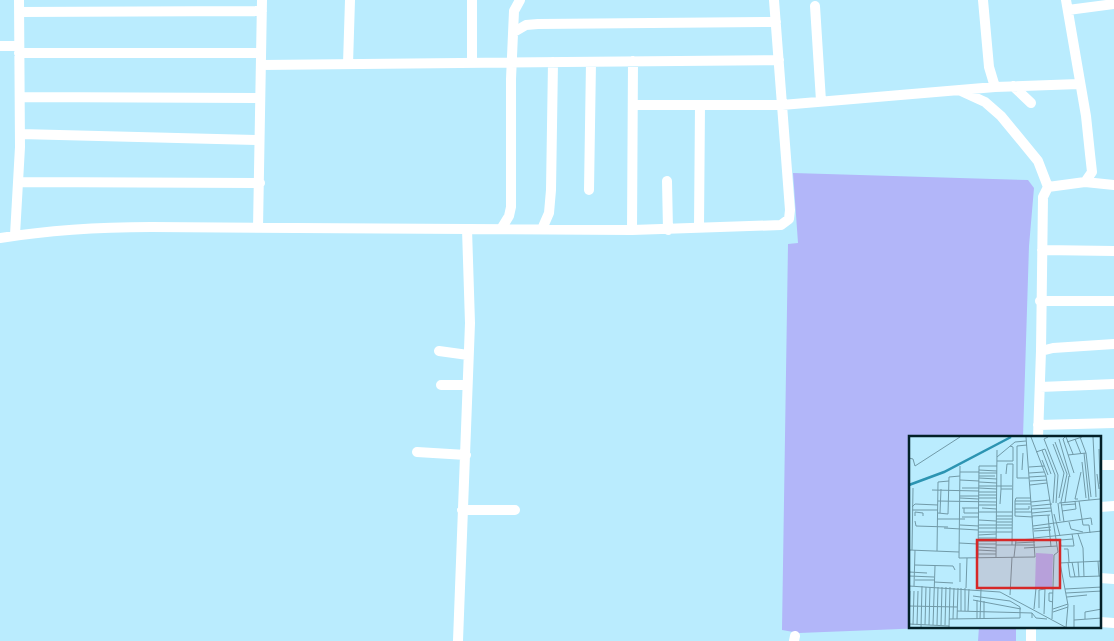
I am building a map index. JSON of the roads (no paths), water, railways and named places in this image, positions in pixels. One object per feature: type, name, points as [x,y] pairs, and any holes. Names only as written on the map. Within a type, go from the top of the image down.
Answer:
[{"type":"street","points":[[15,235],[19,182],[20,0]]},
{"type":"street","points":[[258,228],[262,0]]},
{"type":"street","points":[[348,64],[350,0]]},
{"type":"street","points":[[472,0],[472,63]]},
{"type":"street","points":[[501,229],[509,216],[511,207],[514,11],[520,0]]},
{"type":"street","points":[[0,238],[15,235],[117,227],[668,230],[699,227],[781,225],[789,219],[788,182],[774,0]]},
{"type":"street","points":[[983,0],[989,67],[994,87]]},
{"type":"street","points":[[1085,182],[1092,172],[1086,116],[1079,84],[1067,5],[1114,5],[1113,0]]},
{"type":"street","points":[[815,6],[821,101]]},
{"type":"street","points":[[19,12],[262,11]]},
{"type":"street","points":[[514,32],[526,25],[538,24],[776,22]]},
{"type":"street","points":[[0,46],[19,50],[261,53]]},
{"type":"street","points":[[261,65],[778,60]]},
{"type":"street","points":[[632,230],[633,61]]},
{"type":"street","points":[[542,229],[547,221],[550,206],[553,62]]},
{"type":"street","points":[[589,190],[591,62]]},
{"type":"street","points":[[633,105],[782,105],[994,87],[1079,84]]},
{"type":"street","points":[[1013,86],[1031,103]]},
{"type":"street","points":[[960,91],[985,102],[1001,116],[1038,161],[1048,187],[1043,197],[1038,436]]},
{"type":"street","points":[[20,98],[260,98]]},
{"type":"street","points":[[699,227],[700,105]]},
{"type":"street","points":[[20,134],[259,140]]},
{"type":"street","points":[[667,181],[668,230]]},
{"type":"street","points":[[19,182],[260,183]]},
{"type":"street","points":[[1048,187],[1085,182],[1114,185]]},
{"type":"street","points":[[458,641],[470,323],[467,229]]},
{"type":"street","points":[[1042,250],[1114,251]]},
{"type":"street","points":[[1040,301],[1114,304]]},
{"type":"street","points":[[1041,351],[1054,348],[1114,344]]},
{"type":"street","points":[[439,351],[468,355]]},
{"type":"street","points":[[441,384],[468,384]]},
{"type":"street","points":[[1040,387],[1114,384]]},
{"type":"street","points":[[1038,425],[1114,423]]},
{"type":"street","points":[[416,452],[466,455]]},
{"type":"street","points":[[462,510],[515,510]]},
{"type":"street","points":[[1031,628],[1031,641]]}]
